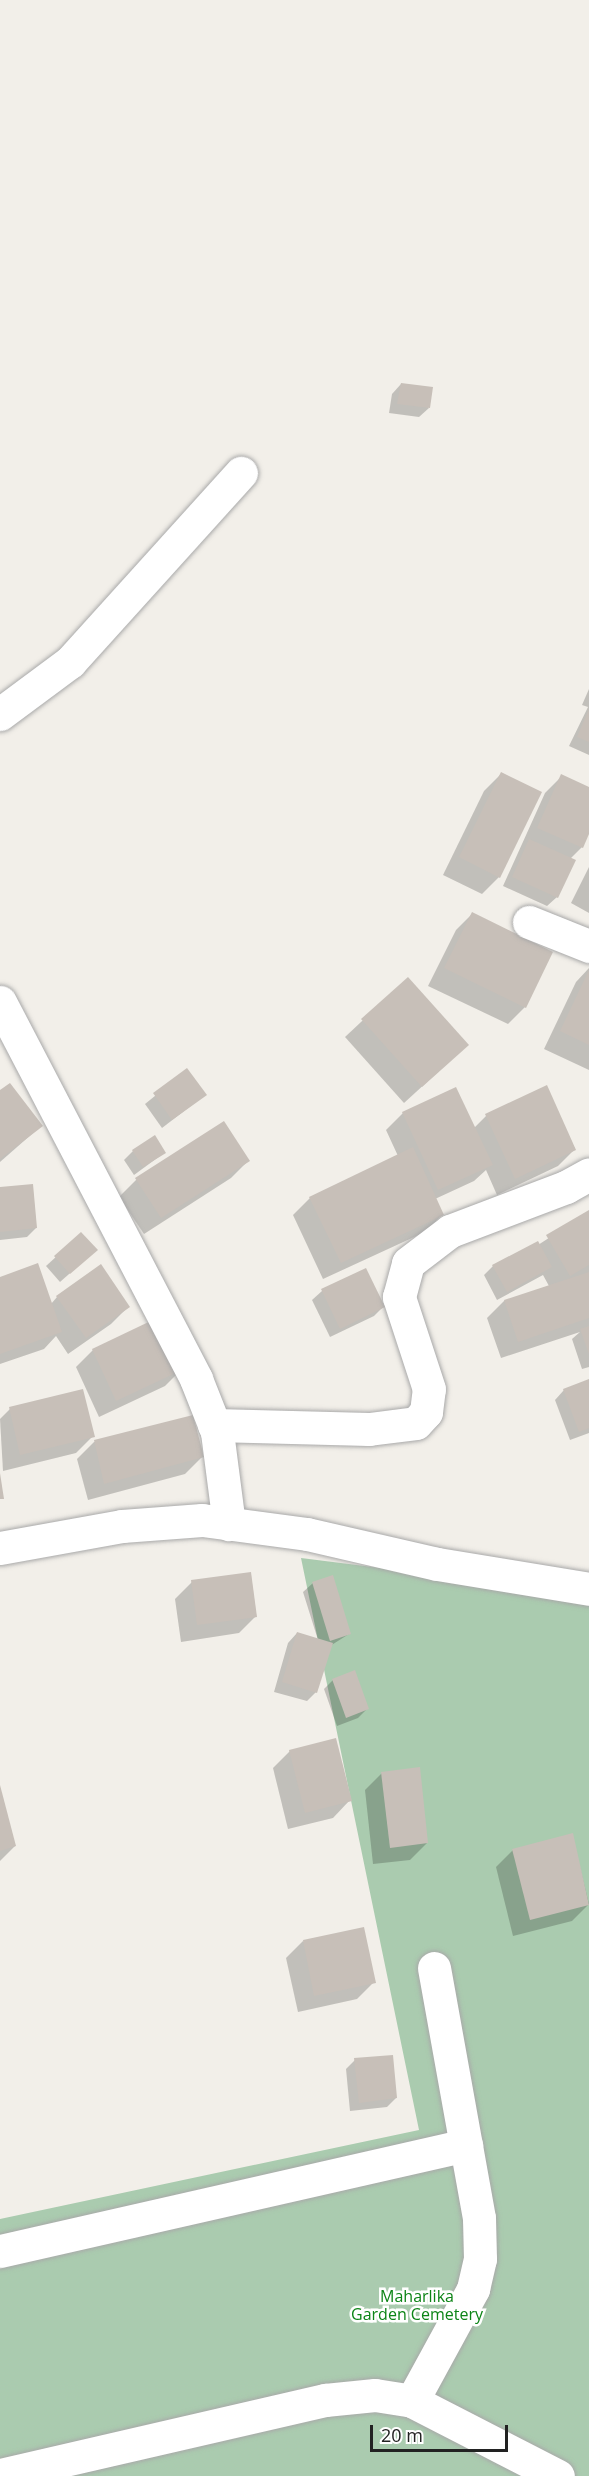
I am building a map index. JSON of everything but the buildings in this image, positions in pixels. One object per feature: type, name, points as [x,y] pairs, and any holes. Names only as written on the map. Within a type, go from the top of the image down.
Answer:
[{"type":"street","points":[[0,714],[70,662],[241,473]]},
{"type":"street","points":[[529,922],[589,946]]},
{"type":"street","points":[[0,1002],[161,1305],[214,1425],[229,1524]]},
{"type":"street","points":[[214,1425],[369,1429],[416,1423],[426,1412],[429,1389],[399,1297],[408,1263],[450,1231],[566,1187],[589,1174]]},
{"type":"street","points":[[0,1548],[122,1526],[202,1520],[307,1534],[437,1564],[589,1589]]},
{"type":"street","points":[[412,2401],[473,2289],[480,2259],[479,2218],[434,1968]]},
{"type":"street","points":[[0,2250],[466,2145]]},
{"type":"street","points":[[0,2475],[325,2400],[375,2395],[412,2401],[558,2476]]},
{"type":"green space","name":"Maharlika Garden Cemetery","points":[[301,1558],[524,1586],[589,1601],[589,2476],[0,2476],[0,2219],[419,2130]]}]
